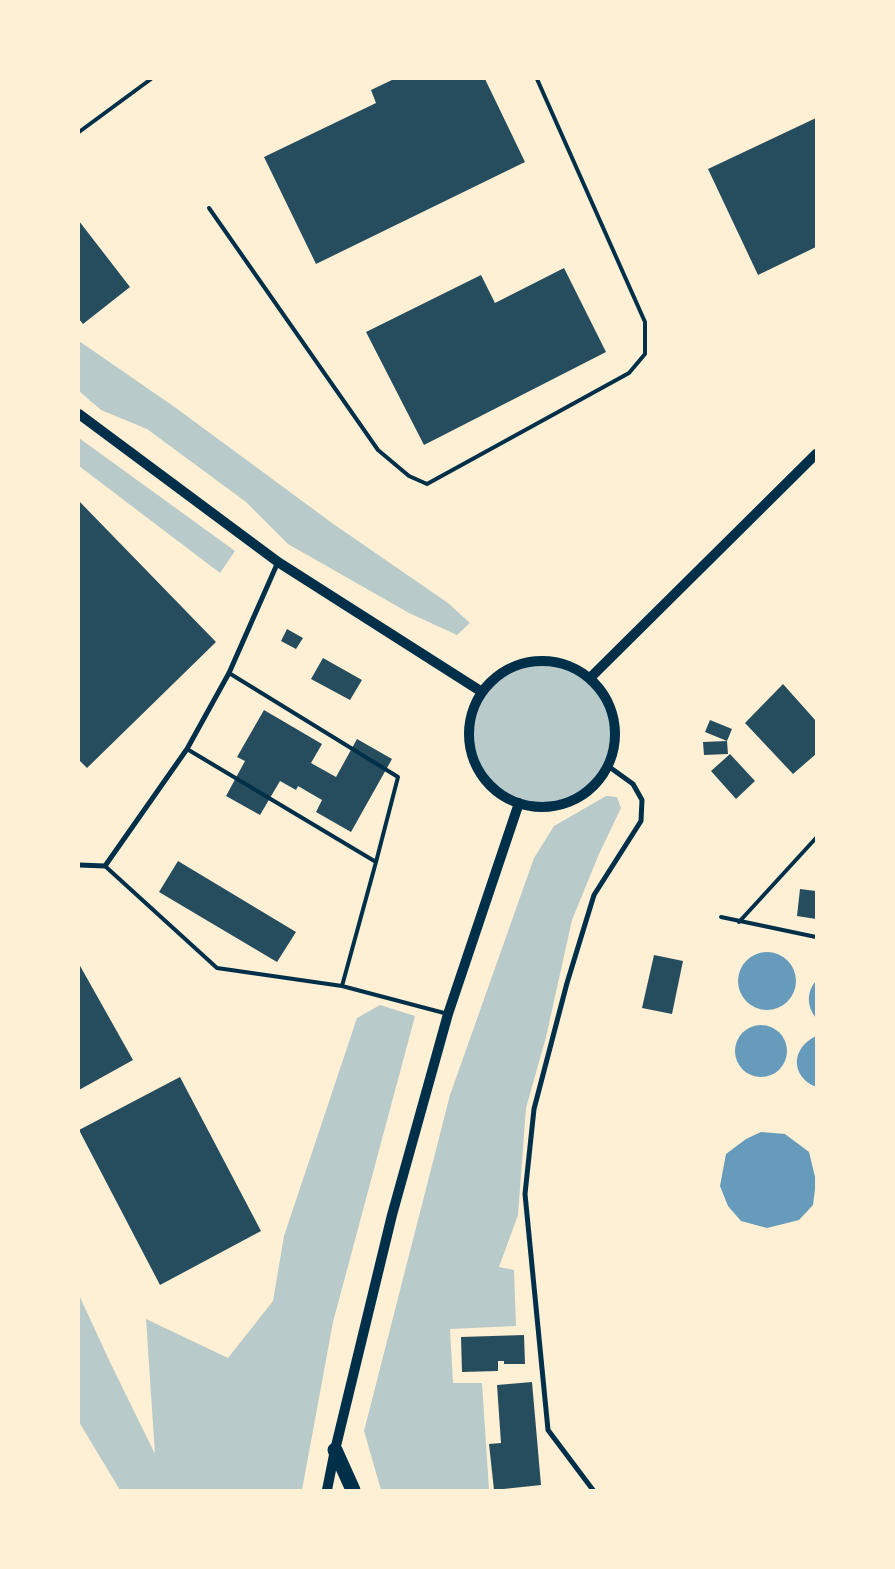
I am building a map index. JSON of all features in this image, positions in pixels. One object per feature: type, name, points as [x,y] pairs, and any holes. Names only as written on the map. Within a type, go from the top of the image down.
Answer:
[{"type":"highway","points":[[335,1450],[353,1490]]},
{"type":"main road","points":[[79,414],[278,562],[482,692]]},
{"type":"main road","points":[[590,678],[816,454]]},
{"type":"main road","points":[[539,660],[554,661],[568,665],[590,678],[603,693],[612,711],[615,725],[613,753],[601,777],[592,787],[570,802],[545,807],[519,803],[506,798],[495,790],[486,780],[473,757],[469,730],[476,704],[482,692],[493,679],[522,663],[539,660]]},
{"type":"main road","points":[[327,1490],[392,1214],[448,1014],[519,803]]},
{"type":"street","points":[[79,864],[105,866],[187,749],[229,672],[278,562]]},
{"type":"street","points":[[593,1490],[548,1430],[525,1194],[534,1109],[567,982],[594,895],[641,821],[642,800],[633,784],[608,766]]},
{"type":"lane","points":[[79,132],[151,79]]},
{"type":"lane","points":[[209,208],[378,450],[409,476],[427,484],[629,373],[645,354],[645,322],[537,79]]},
{"type":"lane","points":[[229,672],[398,776],[342,986]]},
{"type":"lane","points":[[187,749],[376,862]]},
{"type":"lane","points":[[739,922],[816,838]]},
{"type":"lane","points":[[105,866],[217,968],[342,986],[448,1014]]},
{"type":"lane","points":[[721,917],[816,936]]},
{"type":"shaded area","points":[[79,341],[176,408],[332,523],[448,603],[470,623],[457,635],[409,613],[288,544],[246,502],[147,429],[101,410],[79,391]]},
{"type":"shaded area","points":[[79,438],[235,551],[220,573],[79,466]]},
{"type":"shaded area","points":[[542,661],[556,662],[570,667],[583,673],[594,682],[603,693],[609,706],[614,720],[614,748],[609,762],[603,775],[594,786],[583,795],[570,801],[556,806],[542,807],[528,806],[514,801],[501,795],[490,786],[481,775],[475,762],[470,748],[469,734],[470,720],[475,706],[481,693],[490,682],[501,673],[514,667],[528,662]]},
{"type":"shaded area","points":[[606,796],[617,797],[621,808],[599,854],[572,920],[546,1037],[526,1108],[518,1215],[499,1267],[514,1270],[516,1326],[450,1329],[453,1383],[482,1383],[489,1490],[381,1490],[364,1431],[450,1095],[534,858],[554,826]]},
{"type":"shaded area","points":[[380,1005],[415,1016],[333,1322],[302,1490],[120,1490],[79,1422],[79,1295],[155,1454],[146,1319],[228,1358],[273,1301],[284,1236],[357,1018]]},
{"type":"water","points":[[767,952],[778,954],[791,965],[796,981],[794,992],[783,1005],[767,1010],[756,1008],[743,997],[738,981],[740,970],[751,957]]},
{"type":"water","points":[[816,981],[816,1018],[809,1004],[809,995]]},
{"type":"water","points":[[756,1025],[766,1025],[776,1029],[783,1036],[787,1051],[783,1066],[776,1073],[766,1077],[756,1077],[746,1073],[739,1066],[735,1056],[735,1046],[739,1036],[746,1029]]},
{"type":"water","points":[[816,1036],[816,1087],[802,1076],[797,1062],[802,1047]]},
{"type":"water","points":[[761,1132],[785,1134],[809,1152],[816,1181],[813,1205],[799,1220],[767,1228],[741,1221],[728,1206],[720,1186],[726,1154],[746,1139]]},
{"type":"building","points":[[394,79],[485,79],[525,162],[316,264],[264,157],[376,103],[371,90]]},
{"type":"building","points":[[816,118],[816,247],[758,275],[708,169]]},
{"type":"building","points":[[79,221],[130,287],[83,324],[79,319]]},
{"type":"building","points":[[564,268],[606,352],[424,445],[366,332],[481,275],[495,303]]},
{"type":"building","points":[[79,501],[216,642],[87,768],[79,760]]},
{"type":"building","points":[[287,629],[303,638],[296,649],[281,641]]},
{"type":"building","points":[[323,658],[362,680],[350,700],[311,679]]},
{"type":"building","points":[[783,684],[816,721],[816,754],[793,774],[745,723]]},
{"type":"building","points":[[264,710],[322,744],[311,763],[336,777],[357,739],[392,759],[351,832],[316,812],[322,800],[298,786],[296,790],[280,781],[260,815],[226,796],[245,761],[237,757]]},
{"type":"building","points":[[710,720],[732,729],[727,741],[705,732]]},
{"type":"building","points":[[727,741],[728,754],[704,755],[703,742]]},
{"type":"building","points":[[730,754],[755,781],[736,799],[711,771]]},
{"type":"building","points":[[178,861],[296,932],[277,962],[159,892]]},
{"type":"building","points":[[800,889],[816,891],[816,919],[797,916]]},
{"type":"building","points":[[654,955],[683,961],[672,1014],[642,1008]]},
{"type":"building","points":[[79,964],[133,1060],[79,1090]]},
{"type":"building","points":[[180,1077],[261,1231],[160,1285],[79,1130]]},
{"type":"building","points":[[524,1335],[525,1364],[504,1364],[504,1361],[498,1361],[498,1371],[462,1372],[461,1337]]},
{"type":"building","points":[[532,1382],[541,1485],[494,1490],[489,1444],[501,1443],[497,1385]]}]
